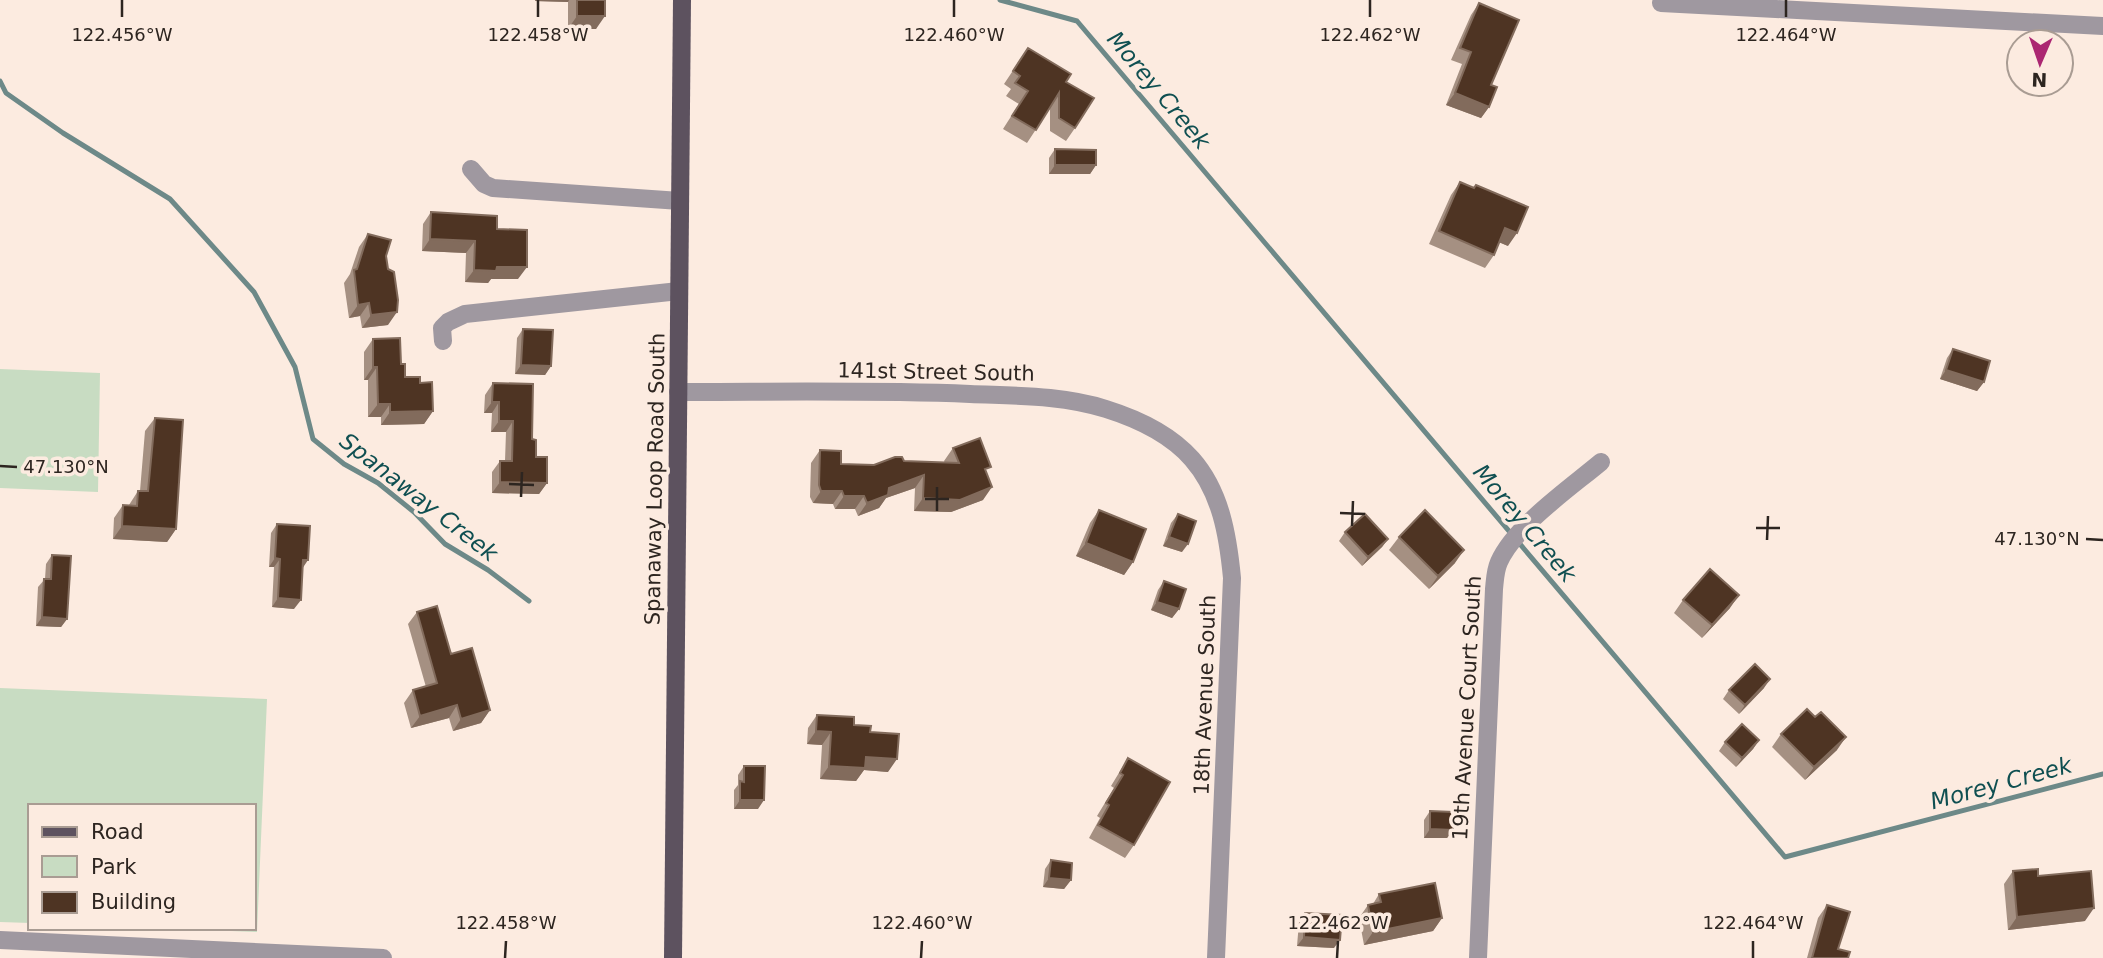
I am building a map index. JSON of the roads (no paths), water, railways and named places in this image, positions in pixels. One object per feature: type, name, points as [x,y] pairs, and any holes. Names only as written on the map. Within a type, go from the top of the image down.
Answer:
[{"type":"main road","name":"Spanaway Loop Road South","points":[[673,958],[682,0]]},
{"type":"street","points":[[1661,2],[1897,8],[2103,26]]},
{"type":"street","points":[[471,169],[484,184],[493,188],[680,201]]},
{"type":"street","points":[[443,341],[442,328],[448,322],[466,314],[680,291]]},
{"type":"street","name":"141st Street South","points":[[678,392],[933,393],[1049,397],[1105,408],[1136,420],[1166,436],[1180,448]]},
{"type":"street","name":"18th Avenue South","points":[[1180,448],[1201,472],[1219,505],[1233,578],[1216,958]]},
{"type":"street","name":"19th Avenue Court South","points":[[1478,958],[1494,589],[1498,564],[1512,540],[1601,462]]},
{"type":"street","points":[[0,940],[383,958]]},
{"type":"waterway","name":"Morey Creek","points":[[1000,0],[1077,21],[1785,857],[2103,774]]},
{"type":"waterway","name":"Spanaway Creek","points":[[0,81],[6,93],[63,133],[170,199],[254,292],[295,367],[313,439],[344,464],[378,483],[414,512],[445,544],[488,570],[529,601]]}]
